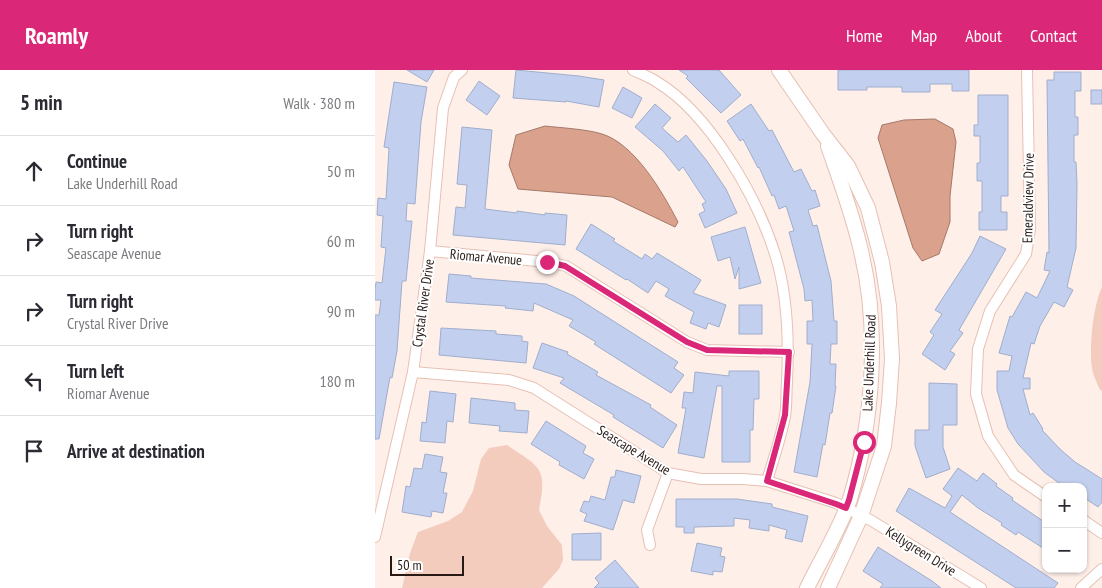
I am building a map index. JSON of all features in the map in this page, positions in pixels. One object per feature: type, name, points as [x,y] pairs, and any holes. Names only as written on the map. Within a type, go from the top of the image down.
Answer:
[{"type":"street","name":"Crystal River Drive","points":[[375,537],[413,372],[431,251],[443,108],[454,77],[462,70]]},
{"type":"street","points":[[633,70],[658,82],[684,103],[708,130],[734,166],[758,211],[775,255],[784,302],[789,352],[785,415],[767,481]]},
{"type":"street","name":"Lake Underhill Road","points":[[779,70],[823,134],[849,166],[868,208],[882,262],[889,306],[892,359],[884,446],[861,516],[828,588]]},
{"type":"street","name":"Emeraldview Drive","points":[[1027,70],[1029,238],[1026,254],[990,310],[978,349],[976,394],[988,436],[1014,475],[1042,494]]},
{"type":"street","name":"Lake Underhill Road","points":[[807,588],[849,500],[864,442],[870,399],[872,352],[870,302],[862,252],[823,134]]},
{"type":"street","name":"Riomar Avenue","points":[[431,251],[547,262],[565,266],[687,342],[707,350],[789,352]]},
{"type":"street","name":"Seascape Avenue","points":[[413,372],[509,380],[534,388],[667,473],[701,479],[767,481],[836,504],[861,516]]},
{"type":"street","points":[[650,545],[647,530],[667,473]]},
{"type":"street","name":"Kellygreen Drive","points":[[861,516],[981,588]]},
{"type":"street","points":[[1087,523],[1102,533]]},
{"type":"street","points":[[1081,588],[1102,569]]},
{"type":"shaded area","points":[[935,119],[953,129],[956,142],[950,196],[950,222],[939,254],[922,261],[913,248],[878,138],[882,125],[904,120]]},
{"type":"shaded area","points":[[545,126],[596,132],[614,139],[626,148],[656,184],[678,222],[675,227],[612,197],[518,189],[509,165],[516,135]]},
{"type":"shaded area","points":[[1102,287],[1102,391],[1095,379],[1091,349],[1094,315]]},
{"type":"shaded area","points":[[507,445],[535,465],[542,477],[539,510],[547,526],[562,545],[563,560],[559,569],[542,588],[402,588],[410,553],[418,532],[448,521],[462,512],[473,491],[481,459],[489,448]]},
{"type":"building","points":[[407,70],[434,70],[427,82]]},
{"type":"building","points":[[516,70],[604,80],[599,107],[566,101],[513,98]]},
{"type":"building","points":[[679,70],[719,70],[741,95],[721,113],[686,78],[688,76]]},
{"type":"building","points":[[838,70],[969,70],[969,91],[952,91],[952,84],[930,84],[930,92],[902,92],[902,87],[867,87],[867,90],[838,90]]},
{"type":"building","points":[[1054,72],[1081,72],[1081,91],[1075,91],[1075,117],[1078,117],[1078,135],[1074,135],[1074,162],[1076,162],[1077,184],[1076,248],[1067,287],[1073,290],[1064,307],[1054,302],[1040,326],[1034,344],[1031,343],[1023,378],[1030,378],[1030,389],[1023,389],[1030,415],[1033,413],[1042,430],[1075,462],[1102,479],[1102,502],[1098,507],[1087,500],[1087,483],[1059,483],[1044,472],[1018,444],[1008,428],[997,390],[997,371],[1009,371],[1012,356],[999,353],[1010,316],[1012,317],[1026,292],[1037,298],[1050,271],[1044,270],[1047,252],[1049,253],[1047,80],[1054,80]]},
{"type":"building","points":[[479,81],[500,96],[487,115],[466,100]]},
{"type":"building","points":[[394,82],[427,87],[421,122],[415,204],[407,203],[406,221],[412,221],[406,281],[402,281],[397,351],[392,378],[390,377],[379,439],[375,439],[375,315],[379,315],[381,300],[375,300],[375,291],[376,282],[382,283],[386,248],[381,247],[383,216],[377,215],[378,198],[386,199],[389,148],[384,147]]},
{"type":"building","points":[[623,87],[642,98],[632,118],[612,108]]},
{"type":"building","points":[[1091,90],[1102,90],[1102,104],[1091,104]]},
{"type":"building","points":[[978,95],[1008,95],[1008,196],[1001,196],[1001,212],[1007,212],[1007,230],[979,230],[979,212],[982,212],[982,181],[977,181],[977,163],[980,163],[980,136],[974,136],[974,125],[978,125]]},
{"type":"building","points":[[655,104],[671,118],[662,128],[678,142],[686,135],[726,189],[737,213],[705,228],[699,214],[705,211],[702,204],[706,202],[683,167],[679,171],[663,151],[635,127]]},
{"type":"building","points":[[751,104],[769,131],[772,130],[794,172],[801,169],[812,191],[815,190],[820,206],[808,210],[813,226],[817,225],[831,281],[834,321],[837,321],[837,344],[831,344],[830,364],[836,364],[836,386],[832,413],[830,413],[817,477],[794,472],[810,382],[812,344],[807,344],[807,321],[813,321],[812,300],[805,301],[804,289],[789,232],[794,231],[786,206],[779,209],[774,195],[772,196],[759,167],[743,139],[740,141],[727,121]]},
{"type":"building","points":[[462,127],[492,130],[485,209],[517,213],[517,211],[545,215],[545,213],[567,215],[565,245],[453,235],[456,207],[465,208],[467,185],[457,184]]},
{"type":"building","points":[[591,224],[615,239],[613,241],[642,259],[645,254],[652,259],[657,253],[701,280],[693,293],[726,305],[719,327],[708,323],[706,329],[690,323],[694,312],[665,296],[669,289],[656,281],[648,293],[576,249]]},
{"type":"building","points":[[745,227],[761,283],[739,289],[739,267],[735,279],[730,257],[718,261],[711,237]]},
{"type":"building","points":[[980,236],[1006,249],[959,330],[963,333],[950,351],[955,354],[945,370],[922,354],[934,335],[930,332],[942,314],[935,310],[972,253]]},
{"type":"building","points":[[449,274],[471,276],[471,278],[546,284],[574,296],[678,362],[674,368],[684,375],[671,393],[569,326],[573,320],[534,303],[533,311],[505,308],[506,306],[446,302]]},
{"type":"building","points":[[739,305],[762,305],[762,334],[739,334]]},
{"type":"building","points":[[441,328],[496,331],[496,334],[522,336],[522,341],[528,342],[526,363],[439,355]]},
{"type":"building","points":[[542,343],[568,352],[567,354],[598,372],[596,375],[651,405],[650,407],[677,425],[663,448],[613,417],[614,415],[560,383],[564,378],[533,368]]},
{"type":"building","points":[[729,371],[759,371],[759,399],[754,399],[753,430],[750,430],[750,462],[722,462],[722,386],[717,386],[704,458],[678,453],[686,408],[682,408],[684,392],[693,393],[695,372],[729,376]]},
{"type":"building","points":[[929,383],[957,384],[957,425],[943,425],[943,447],[950,469],[926,478],[915,446],[915,430],[929,430]]},
{"type":"building","points":[[430,391],[456,394],[453,422],[447,421],[445,443],[420,441],[422,422],[426,423]]},
{"type":"building","points":[[471,398],[515,403],[515,410],[529,411],[527,433],[499,431],[500,426],[469,423]]},
{"type":"building","points":[[546,421],[586,446],[583,453],[594,459],[584,479],[559,465],[560,462],[531,444]]},
{"type":"building","points":[[425,454],[443,457],[440,472],[447,473],[443,493],[447,493],[443,513],[432,511],[431,517],[402,512],[406,486],[410,487],[414,468],[422,469]]},
{"type":"building","points":[[958,468],[977,481],[983,473],[997,484],[996,486],[1013,498],[1012,500],[1042,520],[1042,547],[1018,532],[1016,535],[962,495],[950,512],[1058,583],[1054,588],[1016,588],[896,511],[909,488],[945,508],[952,496],[943,489]]},
{"type":"building","points":[[616,470],[641,476],[634,503],[623,500],[613,530],[584,521],[587,514],[580,511],[584,501],[589,502],[591,496],[605,500],[611,477],[615,477]]},
{"type":"building","points":[[676,499],[737,499],[772,504],[772,507],[808,516],[802,542],[785,538],[787,530],[769,525],[769,531],[749,528],[750,520],[734,518],[734,526],[694,527],[694,533],[684,533],[684,527],[676,527]]},
{"type":"building","points":[[601,533],[601,560],[572,560],[572,534]]},
{"type":"building","points":[[697,543],[722,548],[720,556],[725,557],[722,572],[713,571],[713,575],[691,571]]},
{"type":"building","points":[[878,547],[941,588],[880,588],[883,584],[863,571]]},
{"type":"building","points":[[615,560],[639,588],[594,588],[599,583],[595,578]]},
{"type":"route","points":[[547,262],[565,266],[687,342],[707,350],[789,352],[785,415],[767,481],[846,508],[864,442]]}]
